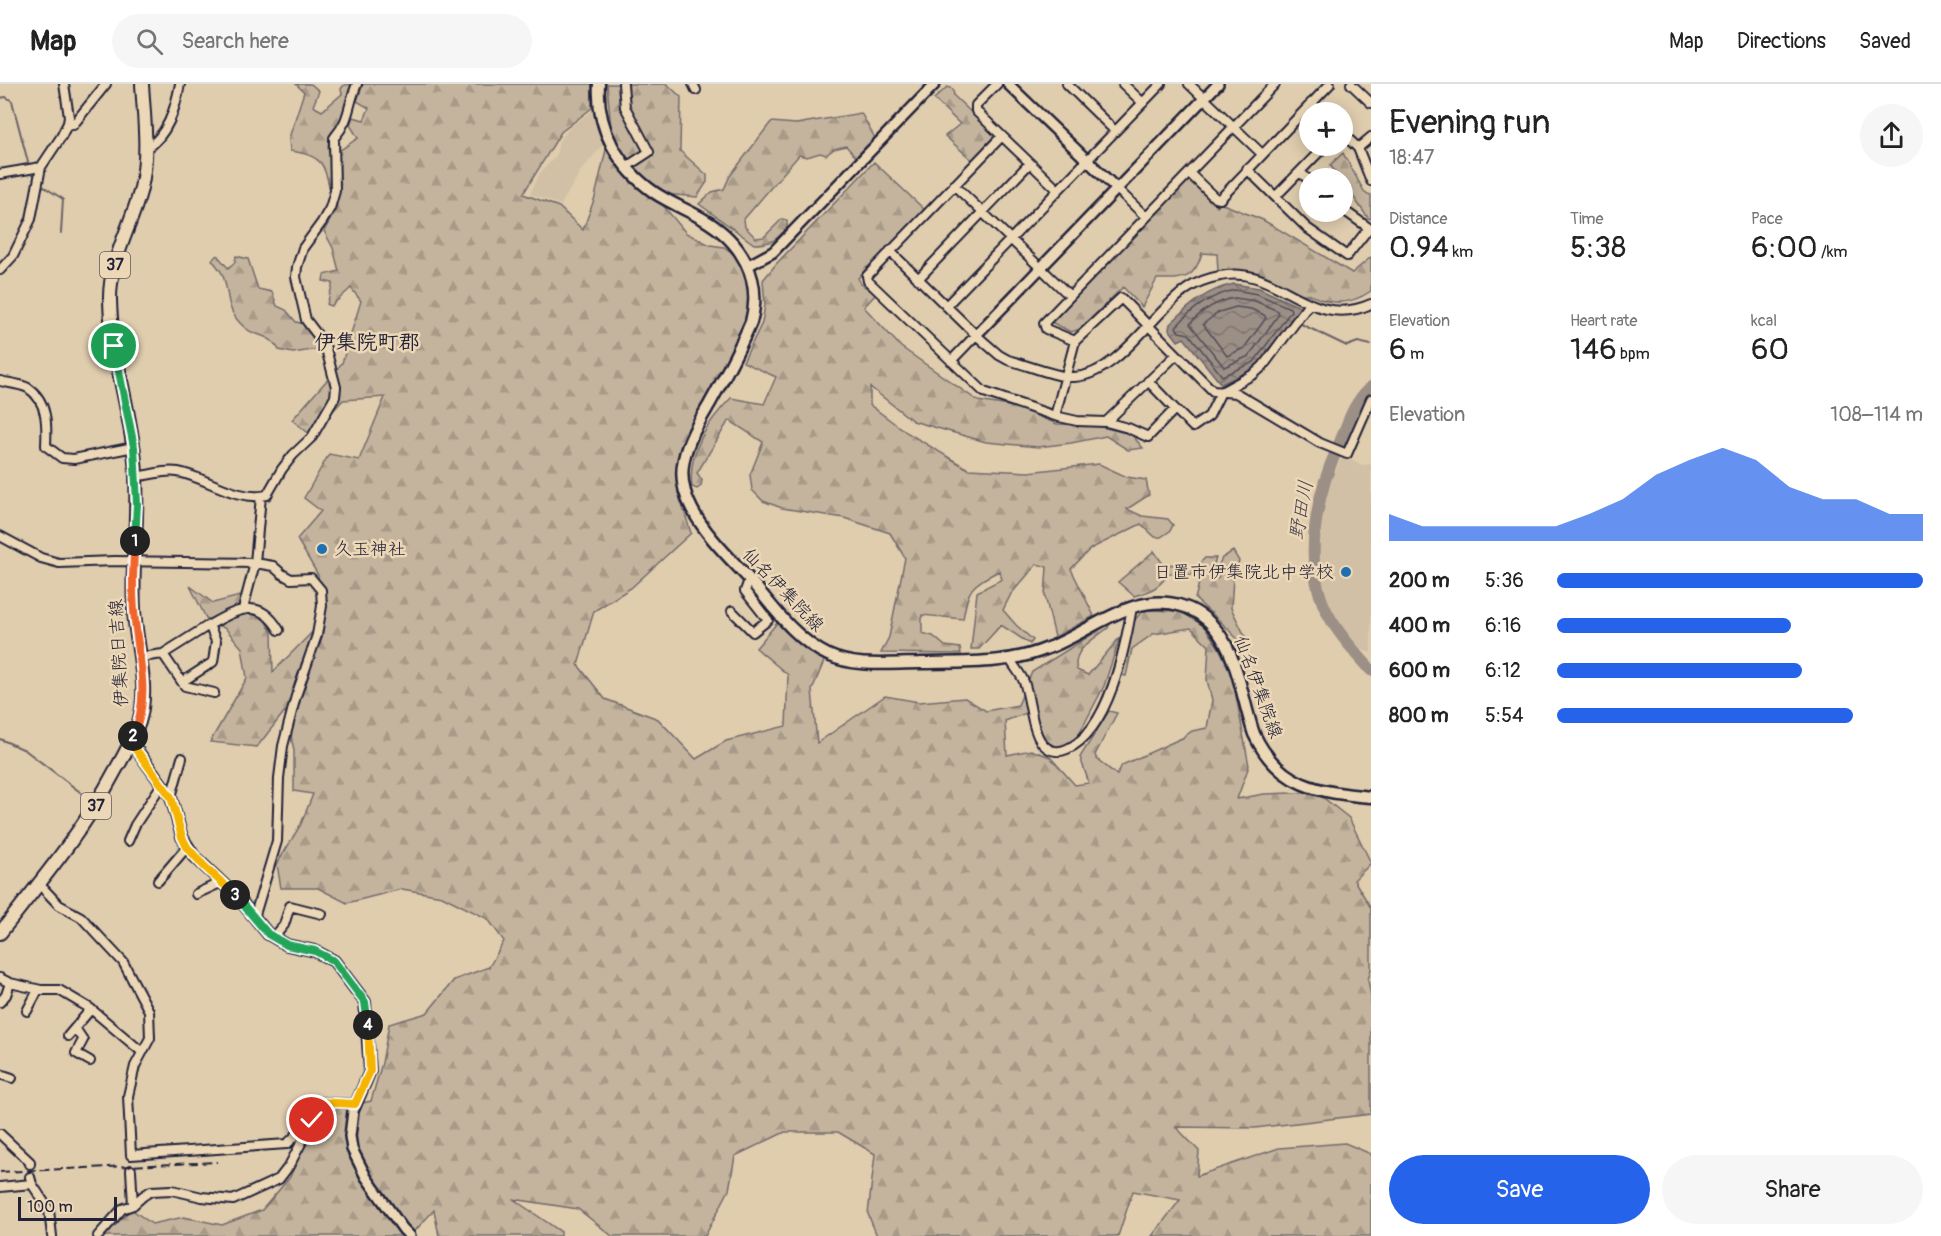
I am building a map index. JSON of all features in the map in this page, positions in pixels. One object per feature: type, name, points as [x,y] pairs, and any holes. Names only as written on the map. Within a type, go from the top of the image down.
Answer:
[{"type":"main road","name":"伊集院日吉線","points":[[0,933],[90,815],[129,743],[141,713],[143,697],[141,657],[134,612],[133,561],[137,477],[134,447],[114,346],[110,290],[117,256],[141,187],[145,150],[142,84]]},
{"type":"main road","name":"仙名伊集院線","points":[[599,84],[598,97],[603,128],[626,166],[658,195],[722,232],[737,246],[748,265],[755,291],[751,322],[692,436],[683,460],[682,470],[687,499],[698,520],[801,636],[820,651],[838,659],[875,663],[971,662],[1010,659],[1049,648],[1132,607],[1151,603],[1172,603],[1203,616],[1219,632],[1228,649],[1254,734],[1259,745],[1274,764],[1290,778],[1308,787],[1332,793],[1371,797]]},
{"type":"street","points":[[64,84],[70,124]]},
{"type":"street","points":[[0,270],[13,256],[31,219],[41,168],[70,124],[106,84]]},
{"type":"street","points":[[145,150],[153,146],[172,119],[180,84]]},
{"type":"street","points":[[137,477],[170,470],[181,472],[229,491],[267,495],[282,469],[312,437],[335,397],[336,387],[325,345],[306,320],[296,277],[303,248],[330,208],[335,191],[334,138],[348,117],[351,99],[357,84]]},
{"type":"street","points":[[623,84],[625,107],[649,152],[626,166]]},
{"type":"street","points":[[748,265],[773,252],[935,84]]},
{"type":"street","points":[[997,84],[976,105],[976,111],[1058,190]]},
{"type":"street","points":[[1008,84],[1146,218]]},
{"type":"street","points":[[1067,84],[1115,131]]},
{"type":"street","points":[[1124,84],[1143,103]]},
{"type":"street","points":[[946,306],[1161,84]]},
{"type":"street","points":[[1190,84],[1262,154]]},
{"type":"street","points":[[951,361],[1218,84]]},
{"type":"street","points":[[1075,341],[1046,329],[1044,323],[1275,84]]},
{"type":"street","points":[[1312,102],[1330,84]]},
{"type":"street","points":[[1351,84],[1371,103]]},
{"type":"street","points":[[1190,173],[1215,198],[1220,199],[1299,115]]},
{"type":"street","points":[[1002,136],[890,251],[867,276],[868,281],[984,392],[1055,416],[1077,421],[1106,422],[1148,437],[1175,410]]},
{"type":"street","points":[[1358,148],[1371,137]]},
{"type":"street","points":[[1353,143],[1358,148],[1371,181]]},
{"type":"street","points":[[1304,168],[1315,156]]},
{"type":"street","points":[[918,279],[1030,163]]},
{"type":"street","points":[[0,174],[41,168]]},
{"type":"street","points":[[1247,169],[1299,220]]},
{"type":"street","points":[[1276,196],[1299,173]]},
{"type":"street","points":[[954,185],[1070,296]]},
{"type":"street","points":[[1301,222],[1347,256],[1369,228],[1353,217]]},
{"type":"street","points":[[890,251],[999,355],[1008,360],[1066,376],[1077,377],[1099,371],[1108,365],[1186,289],[1209,278],[1224,275],[1245,276],[1266,281],[1309,304],[1336,311],[1358,309],[1371,304]]},
{"type":"street","points":[[1055,416],[1075,341],[1120,298],[1213,391],[1236,393],[1344,453],[1347,454],[1371,399]]},
{"type":"street","points":[[1148,381],[1193,427],[1209,416],[1221,392],[1254,374],[1263,366],[1309,304]]},
{"type":"street","points":[[1106,422],[1176,355]]},
{"type":"street","points":[[0,381],[28,388],[40,401],[48,423],[46,446],[62,458],[74,459],[134,447]]},
{"type":"street","points":[[243,609],[255,563],[261,496]]},
{"type":"street","points":[[0,536],[41,558],[59,563],[133,561],[255,563],[273,566],[291,579],[311,578],[321,590],[322,606],[316,635],[283,746],[279,778],[277,841],[254,918]]},
{"type":"street","points":[[732,611],[753,632],[768,620],[745,591],[749,580]]},
{"type":"street","points":[[1010,659],[1023,679],[1035,730],[1040,741],[1053,751],[1061,752],[1075,746],[1096,722],[1108,699],[1119,669],[1132,607]]},
{"type":"street","points":[[141,657],[163,654],[209,625],[243,609],[257,609],[274,622],[279,630]]},
{"type":"street","points":[[182,682],[213,662],[216,641],[209,625]]},
{"type":"street","points":[[163,654],[185,686],[214,693]]},
{"type":"street","points":[[129,743],[171,797],[182,837],[199,861],[240,900],[268,934],[287,945],[315,951],[334,961],[365,1002],[370,1071],[355,1104],[350,1130],[352,1149],[366,1177],[410,1236]]},
{"type":"street","points":[[171,797],[182,758]]},
{"type":"street","points":[[128,841],[135,825],[162,784]]},
{"type":"street","points":[[158,881],[187,847]]},
{"type":"street","points":[[196,894],[222,882]]},
{"type":"street","points":[[39,884],[59,905],[81,917],[123,962],[149,1011],[150,1038],[135,1066],[128,1096],[131,1157],[287,1144],[312,1120]]},
{"type":"street","points":[[274,937],[284,925],[290,906],[322,914]]},
{"type":"street","points":[[0,978],[38,990],[59,990],[92,1009],[142,1052]]},
{"type":"street","points":[[0,1002],[6,995],[10,983]]},
{"type":"street","points":[[27,1011],[38,990]]},
{"type":"street","points":[[69,1036],[92,1009]]},
{"type":"street","points":[[75,1028],[83,1040],[76,1053],[90,1061]]},
{"type":"street","points":[[0,1074],[12,1078]]},
{"type":"street","points":[[98,1236],[122,1209],[133,1205],[152,1191],[172,1190],[201,1197],[233,1200],[279,1179],[290,1166],[319,1102],[355,1104]]},
{"type":"street","points":[[0,1134],[30,1164]]},
{"type":"street","points":[[131,1170],[133,1205]]},
{"type":"street","points":[[0,1187],[31,1180],[49,1210],[52,1236]]},
{"type":"shaded area","points":[[595,109],[605,142],[580,172],[561,205],[530,194],[540,173],[556,156],[559,141],[571,126]]},
{"type":"shaded area","name":"日置市伊集院北中学校","points":[[1342,456],[1362,465],[1371,464],[1371,653],[1357,648],[1349,641],[1329,605],[1324,593],[1316,552],[1317,536],[1329,488]]},
{"type":"green space","points":[[296,84],[311,84],[319,91],[313,106],[322,111],[342,94],[341,89],[344,85],[354,84],[346,115],[330,136],[328,146],[332,173],[331,194],[324,168],[316,158],[290,151],[289,138],[304,92]]},
{"type":"green space","points":[[363,84],[592,84],[592,108],[561,132],[523,194],[559,207],[583,230],[595,197],[611,128],[607,84],[667,84],[681,97],[680,151],[707,175],[707,182],[697,197],[665,194],[661,203],[686,233],[710,245],[724,247],[738,257],[747,271],[752,297],[748,320],[679,466],[678,492],[691,533],[631,588],[594,611],[578,665],[605,699],[658,719],[696,759],[726,741],[786,726],[788,675],[756,648],[777,623],[825,659],[812,690],[817,743],[885,696],[919,702],[965,698],[986,711],[1018,705],[1032,672],[1110,623],[1108,628],[1090,641],[1077,657],[1077,670],[1088,675],[1120,637],[1104,686],[1076,740],[1059,748],[1046,743],[1037,724],[1026,713],[1005,721],[1007,755],[1031,750],[1050,757],[1075,785],[1089,783],[1080,757],[1109,711],[1117,713],[1095,755],[1117,775],[1122,765],[1182,738],[1192,731],[1207,728],[1212,700],[1207,680],[1209,646],[1191,628],[1153,634],[1132,649],[1126,676],[1121,675],[1133,622],[1143,610],[1180,611],[1204,626],[1219,648],[1232,674],[1249,766],[1237,799],[1264,794],[1316,792],[1349,818],[1371,863],[1354,880],[1371,908],[1371,969],[1368,980],[1371,996],[1371,1114],[1255,1128],[1176,1127],[1199,1151],[1197,1176],[1279,1148],[1345,1143],[1371,1154],[1371,1236],[1152,1236],[1180,1200],[1133,1191],[1118,1236],[877,1236],[868,1214],[875,1154],[838,1132],[785,1132],[735,1156],[729,1190],[705,1236],[612,1236],[578,1209],[513,1199],[561,1232],[561,1236],[439,1236],[434,1210],[413,1233],[414,1236],[105,1236],[131,1209],[152,1224],[184,1217],[222,1225],[262,1210],[290,1177],[311,1126],[336,1109],[371,1101],[382,1063],[389,1024],[427,1013],[454,980],[489,967],[504,941],[488,919],[442,896],[402,889],[347,903],[318,888],[281,888],[277,864],[301,824],[313,794],[294,791],[294,750],[285,711],[257,747],[210,742],[247,678],[242,648],[226,629],[206,618],[190,586],[213,603],[240,596],[257,607],[272,632],[273,672],[324,620],[318,575],[297,539],[321,511],[304,498],[329,454],[359,460],[385,397],[343,400],[311,435],[292,420],[342,363],[361,301],[351,288],[331,306],[327,304],[333,283],[323,281],[324,275],[339,271],[333,248],[324,231],[336,210],[340,179],[339,151],[358,138],[350,125],[353,117],[364,120],[369,108],[357,101]]},
{"type":"green space","points":[[947,87],[953,89],[954,96],[995,135],[972,160],[945,136],[960,124],[934,99]]},
{"type":"green space","points":[[861,113],[875,138],[856,157],[846,146],[834,149],[826,155],[820,153],[807,157],[799,155],[744,219],[745,227],[756,238],[764,237],[782,219],[787,220],[787,228],[773,241],[754,244],[699,204],[712,192],[724,189],[730,176],[771,122],[796,124]]},
{"type":"green space","points":[[1340,156],[1345,156],[1351,168],[1332,168],[1330,165]]},
{"type":"green space","points":[[874,162],[925,210],[858,278],[861,284],[876,294],[864,307],[901,347],[978,401],[1015,407],[1057,424],[1093,425],[1131,434],[1143,448],[1128,450],[1106,436],[1038,447],[986,442],[913,421],[870,387],[870,405],[906,432],[968,469],[1028,472],[1099,464],[1127,477],[1146,480],[1149,495],[1127,509],[1142,516],[1168,519],[1173,525],[1170,531],[1161,537],[1155,537],[1141,524],[1090,549],[1071,569],[1094,616],[1055,637],[1045,596],[1047,567],[1037,564],[1011,594],[1003,610],[1033,640],[1030,644],[1001,625],[979,649],[971,649],[977,592],[1002,579],[999,571],[982,580],[972,589],[963,619],[922,615],[922,633],[933,636],[945,646],[960,648],[961,654],[881,653],[889,637],[905,558],[890,533],[844,518],[782,508],[763,501],[752,490],[750,475],[763,442],[729,420],[697,473],[702,480],[701,486],[697,489],[692,487],[691,474],[696,450],[714,417],[731,398],[764,404],[776,377],[743,362],[762,323],[765,305],[763,280]]},
{"type":"green space","points":[[1353,171],[1365,193],[1371,195],[1371,219],[1353,196]]},
{"type":"green space","points":[[1187,180],[1192,180],[1217,206],[1220,203],[1263,220],[1352,273],[1371,257],[1371,291],[1347,302],[1327,301],[1302,294],[1262,275],[1240,270],[1218,271],[1217,254],[1202,253],[1191,274],[1181,278],[1157,279],[1142,307],[1123,287],[1080,329],[1071,332],[1049,321]]},
{"type":"green space","points":[[217,255],[228,268],[235,262],[236,256],[248,259],[258,289],[272,292],[277,306],[286,310],[296,322],[304,324],[320,343],[318,349],[293,353],[279,350],[270,340],[246,329],[230,307],[223,276],[212,260]]},
{"type":"green space","points":[[1154,551],[1163,564],[1197,566],[1205,558],[1216,558],[1210,575],[1217,579],[1223,568],[1219,564],[1222,558],[1233,551],[1239,561],[1233,578],[1231,608],[1250,646],[1247,649],[1195,599],[1199,583],[1195,575],[1169,573],[1154,588],[1134,596],[1118,582]]},
{"type":"water","points":[[1234,284],[1259,288],[1302,308],[1258,367],[1221,384],[1184,338],[1178,341],[1169,329],[1170,324],[1199,299],[1215,290]]},
{"type":"waterway","points":[[69,84],[71,121]]},
{"type":"waterway","points":[[0,98],[6,97],[12,101],[29,166]]},
{"type":"waterway","points":[[41,185],[63,199],[61,233]]},
{"type":"waterway","points":[[1301,324],[1347,346],[1358,342],[1371,345]]},
{"type":"waterway","name":"野田川","points":[[1371,387],[1355,407],[1330,466],[1318,508],[1314,553],[1320,596],[1329,616],[1343,637],[1371,670]]},
{"type":"waterway","points":[[0,739],[25,750],[84,795]]},
{"type":"railway","points":[[0,1172],[217,1162]]},
{"type":"place","name":"久玉神社","points":[[322,549]]},
{"type":"place","name":"日置市伊集院北中学校","points":[[1346,572]]},
{"type":"district","name":"伊集院町郡","points":[[367,342]]},
{"type":"route","points":[[114,346],[134,447],[137,477],[133,587],[143,697],[138,724],[129,743],[171,797],[182,837],[194,856],[240,900],[268,934],[287,945],[315,951],[334,961],[365,1002],[370,1071],[355,1104],[319,1102],[312,1120]]}]
